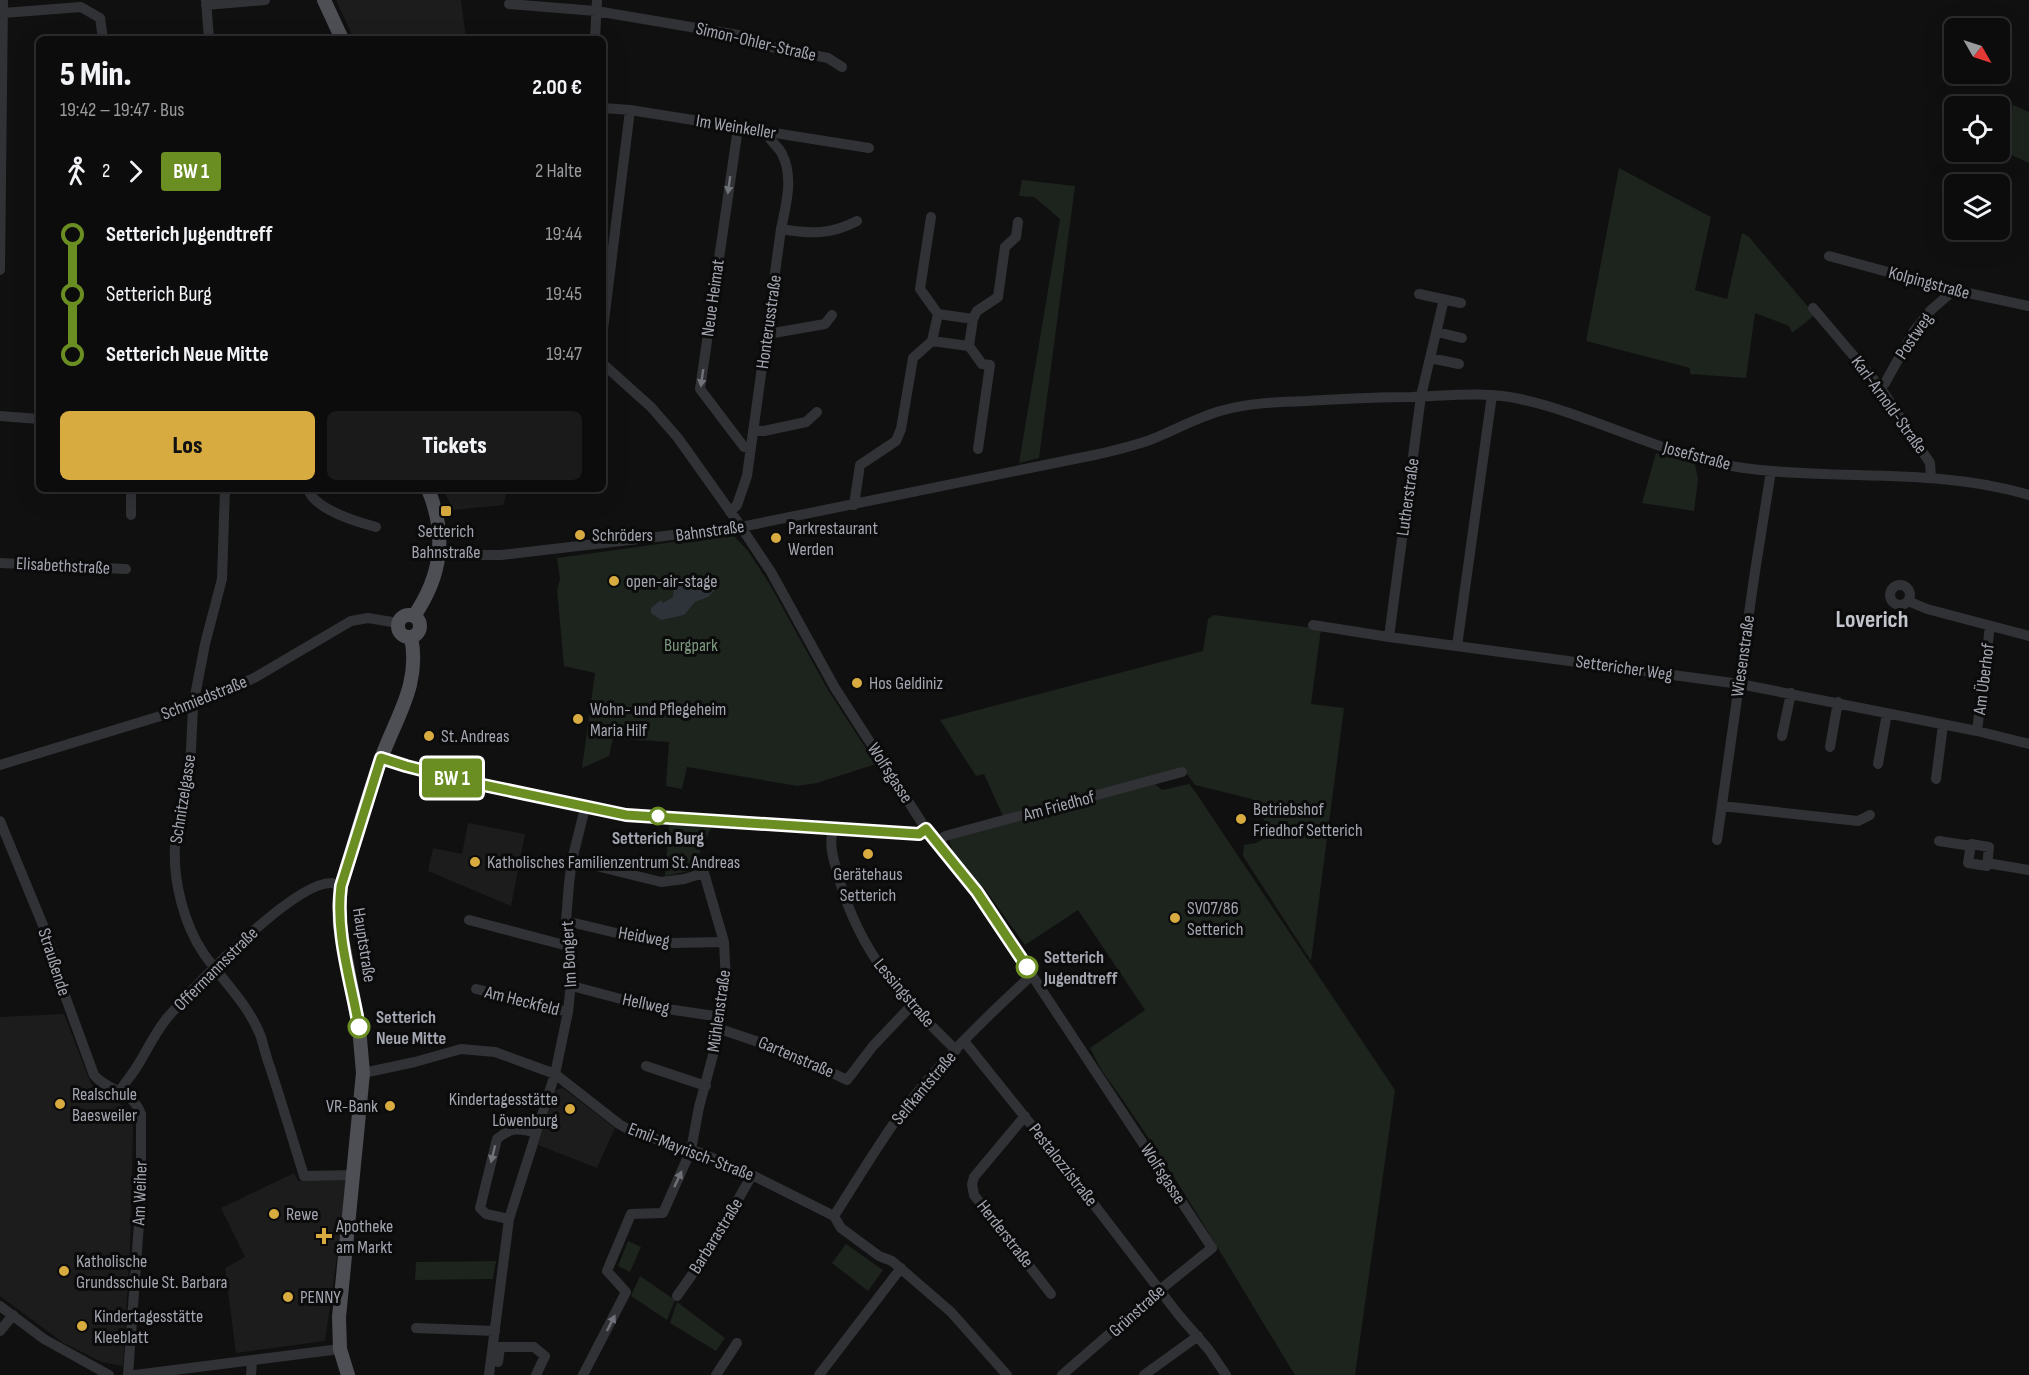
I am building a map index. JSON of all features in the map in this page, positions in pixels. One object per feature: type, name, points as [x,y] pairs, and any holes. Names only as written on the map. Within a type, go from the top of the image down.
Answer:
[{"type":"main road","points":[[324,0],[341,36]]},
{"type":"main road","points":[[414,616],[426,598],[433,581],[439,551],[440,525],[429,492]]},
{"type":"main road","points":[[403,616],[414,616],[419,621],[420,627],[417,634],[411,637],[401,633],[398,623],[403,616]]},
{"type":"main road","name":"Hauptstraße","points":[[348,1375],[340,1350],[339,1317],[363,1073],[359,1027],[340,927],[339,904],[341,886],[381,758],[408,696],[415,657],[411,637]]},
{"type":"street","points":[[0,270],[3,0]]},
{"type":"street","points":[[209,36],[206,3],[265,0]]},
{"type":"street","name":"Simon-Ohler-Straße","points":[[509,3],[597,5],[750,37],[771,47],[828,58],[842,68]]},
{"type":"street","points":[[595,36],[597,5]]},
{"type":"street","points":[[3,13],[81,7],[100,18],[103,36]]},
{"type":"street","name":"Im Weinkeller","points":[[606,108],[630,110],[869,148]]},
{"type":"street","points":[[606,305],[630,110]]},
{"type":"street","name":"Neue Heimat","points":[[738,128],[700,389],[744,447],[751,448]]},
{"type":"street","name":"Honterusstraße","points":[[730,512],[737,505],[747,476],[788,192],[788,172],[782,153],[770,139],[772,132]]},
{"type":"street","points":[[931,217],[920,289],[938,314],[973,319]]},
{"type":"street","points":[[781,229],[812,234],[842,229],[857,221]]},
{"type":"street","points":[[978,449],[990,365],[982,364],[969,346],[973,319],[977,311],[998,297],[1005,247],[1016,237],[1018,222]]},
{"type":"street","name":"Kolpingstraße","points":[[1829,256],[1954,290],[2029,306]]},
{"type":"street","name":"Postweg","points":[[1880,387],[1885,383],[1914,331],[1931,310],[1954,290]]},
{"type":"street","points":[[1419,294],[1461,303]]},
{"type":"street","name":"Lutherstraße","points":[[1389,637],[1421,396],[1444,299]]},
{"type":"street","name":"Karl-Arnold-Straße","points":[[1813,308],[1880,387],[1930,463],[1931,478]]},
{"type":"street","points":[[854,505],[861,465],[897,441],[913,358],[932,341],[938,314]]},
{"type":"street","points":[[768,334],[825,324],[832,315]]},
{"type":"street","points":[[1437,332],[1462,338]]},
{"type":"street","points":[[932,341],[969,346]]},
{"type":"street","points":[[1430,358],[1459,364]]},
{"type":"street","name":"Wolfsgasse","points":[[606,367],[651,407],[678,438],[741,527],[771,572],[835,688],[926,829],[977,892],[1212,1248]]},
{"type":"street","points":[[1457,646],[1492,395]]},
{"type":"street","name":"Josefstraße","points":[[978,479],[1124,448],[1188,422],[1234,408],[1258,404],[1372,397],[1492,395],[1535,403],[1710,461],[1771,471],[1963,481],[2006,488],[2029,495]]},
{"type":"street","points":[[753,431],[764,431],[806,422],[818,412]]},
{"type":"street","points":[[0,416],[36,419]]},
{"type":"street","name":"Wiesenstraße","points":[[1717,840],[1771,471]]},
{"type":"street","name":"Bahnstraße","points":[[439,551],[467,555],[501,555],[741,527],[978,479]]},
{"type":"street","points":[[130,514],[131,492]]},
{"type":"street","name":"Schnitzelgasse","points":[[225,492],[222,579],[192,706],[191,751],[174,859],[184,910],[193,934],[235,994],[261,1037],[304,1176],[354,1175]]},
{"type":"street","points":[[310,492],[315,501],[360,523],[376,527]]},
{"type":"street","name":"Elisabethstraße","points":[[0,563],[126,569]]},
{"type":"street","name":"Am Überhof","points":[[1908,602],[2029,636]]},
{"type":"street","name":"Schmiedstraße","points":[[0,765],[192,706],[256,677],[351,621],[368,618],[398,623]]},
{"type":"street","name":"Settericher Weg","points":[[1312,625],[1740,684],[1838,702],[2029,744]]},
{"type":"street","name":"Am Überhof","points":[[1977,731],[1990,626]]},
{"type":"street","points":[[1782,736],[1791,693]]},
{"type":"street","points":[[1830,747],[1838,702]]},
{"type":"street","points":[[1878,764],[1887,713]]},
{"type":"street","points":[[1936,779],[1943,725]]},
{"type":"street","points":[[381,758],[464,781],[626,815],[919,834],[926,829]]},
{"type":"street","name":"Am Friedhof","points":[[937,843],[945,836],[1182,772]]},
{"type":"street","points":[[1722,806],[1858,821],[1870,815]]},
{"type":"street","name":"Im Bongert","points":[[489,1375],[509,1219],[555,1074],[568,1012],[572,986],[572,947],[566,921],[572,860],[585,808]]},
{"type":"street","name":"Straußende","points":[[0,821],[46,935],[94,1075],[99,1082],[120,1091]]},
{"type":"street","name":"Lessingstraße","points":[[833,829],[830,840],[834,861],[852,916],[876,962],[911,1006],[956,1050]]},
{"type":"street","points":[[1939,841],[1989,847],[1987,866],[1968,863],[1971,846]]},
{"type":"street","name":"Mühlenstraße","points":[[572,860],[661,882],[704,873],[724,942],[726,982],[720,1029],[699,1107],[692,1150],[663,1213],[631,1214],[607,1271],[626,1292],[583,1375]]},
{"type":"street","points":[[1987,863],[2029,870]]},
{"type":"street","name":"Offermannsstraße","points":[[120,1091],[156,1032],[214,967],[264,921],[302,895],[322,885],[341,886]]},
{"type":"street","points":[[469,920],[572,947]]},
{"type":"street","name":"Heidweg","points":[[566,921],[651,941],[724,942]]},
{"type":"street","name":"Selfkantstraße","points":[[834,1216],[895,1122],[964,1041],[1032,975]]},
{"type":"street","name":"Hellweg","points":[[572,986],[647,1006],[722,1017]]},
{"type":"street","name":"Am Heckfeld","points":[[476,989],[568,1012]]},
{"type":"street","name":"Gartenstraße","points":[[720,1029],[789,1052],[847,1080],[873,1046],[911,1006]]},
{"type":"street","name":"Pestalozzistraße","points":[[964,1041],[1161,1289],[1178,1314],[1198,1336],[1226,1375]]},
{"type":"street","name":"Emil-Mayrisch-Straße","points":[[363,1073],[416,1062],[461,1049],[495,1052],[555,1074],[619,1124],[633,1132],[692,1150],[752,1175],[834,1216],[841,1228],[879,1256],[892,1261],[951,1312],[1007,1375]]},
{"type":"street","points":[[646,1066],[706,1086]]},
{"type":"street","name":"Am Weiher","points":[[120,1091],[136,1103],[141,1114],[141,1196],[128,1375]]},
{"type":"street","name":"Herderstraße","points":[[1025,1116],[974,1177],[972,1190],[1052,1293]]},
{"type":"street","points":[[509,1219],[486,1214],[480,1208],[497,1139],[505,1132],[518,1128],[536,1132]]},
{"type":"street","name":"Barbarastraße","points":[[677,1296],[708,1252],[752,1175]]},
{"type":"street","name":"Grünstraße","points":[[1062,1375],[1212,1248]]},
{"type":"street","points":[[819,1375],[901,1268]]},
{"type":"street","points":[[0,1306],[44,1339],[109,1375]]},
{"type":"street","points":[[0,1331],[13,1315]]},
{"type":"street","points":[[416,1328],[495,1332]]},
{"type":"street","points":[[1144,1375],[1198,1336]]},
{"type":"street","points":[[716,1375],[737,1343]]},
{"type":"street","points":[[496,1375],[500,1347],[534,1347],[545,1356],[536,1375]]},
{"type":"street","points":[[135,1375],[340,1350]]},
{"type":"street","points":[[251,1375],[252,1359]]},
{"type":"shaded area","points":[[336,0],[461,0],[466,36],[353,36]]},
{"type":"shaded area","points":[[507,492],[503,505],[453,510],[445,493]]},
{"type":"shaded area","points":[[675,578],[710,580],[717,585],[708,597],[695,602],[684,615],[661,620],[651,613],[651,608],[661,600],[663,603],[673,597]]},
{"type":"shaded area","name":"Katholisches Familienzentrum St. Andreas","points":[[468,823],[525,834],[511,906],[428,871],[433,848],[462,854]]},
{"type":"shaded area","points":[[64,1014],[91,1084],[132,1111],[130,1247],[123,1366],[102,1362],[62,1342],[0,1296],[0,1017]]},
{"type":"shaded area","name":"Kindertagesstätte Löwenburg","points":[[563,1088],[615,1128],[597,1168],[538,1145],[556,1090]]},
{"type":"shaded area","points":[[294,1173],[298,1181],[348,1180],[325,1341],[236,1353],[225,1268],[245,1257],[221,1208]]},
{"type":"green space","points":[[2013,105],[2029,112],[2029,163],[2010,154],[2010,123]]},
{"type":"green space","points":[[1619,168],[1711,217],[1695,290],[1727,299],[1742,233],[1749,237],[1815,315],[1792,333],[1789,326],[1755,313],[1746,378],[1690,374],[1690,368],[1586,341]]},
{"type":"green space","points":[[1022,180],[1075,186],[1039,458],[1019,463],[1060,219],[1034,197],[1019,196]]},
{"type":"green space","points":[[1656,453],[1695,464],[1698,479],[1694,511],[1642,503]]},
{"type":"green space","name":"Burgpark","points":[[732,534],[748,551],[769,583],[828,690],[876,764],[817,783],[797,786],[687,767],[682,789],[666,786],[669,742],[613,738],[609,756],[582,768],[595,673],[564,666],[557,590],[560,579],[557,558]]},
{"type":"green space","points":[[1214,615],[1321,629],[1311,704],[1344,708],[1311,961],[1243,856],[1244,845],[1256,843],[1265,838],[1267,825],[1252,799],[1195,785],[1183,769],[1003,816],[984,774],[976,776],[940,720],[1203,651],[1208,619]]},
{"type":"green space","points":[[1155,784],[1162,790],[1189,784],[1194,790],[1395,1090],[1355,1375],[1295,1375],[1178,1183],[1102,1071],[1090,1048],[1145,1010],[1078,910],[1025,945],[984,888],[973,882],[952,851],[949,838]]},
{"type":"green space","points":[[669,824],[711,828],[694,865],[694,870],[665,876]]},
{"type":"green space","points":[[628,1241],[641,1247],[630,1272],[618,1266]]},
{"type":"green space","points":[[846,1244],[883,1270],[868,1291],[832,1263]]},
{"type":"green space","points":[[496,1261],[493,1279],[415,1280],[416,1262]]},
{"type":"green space","points":[[640,1276],[675,1300],[667,1320],[631,1296]]},
{"type":"green space","points":[[677,1302],[725,1338],[716,1351],[670,1323]]},
{"type":"bus line","points":[[359,1027],[340,927],[339,904],[341,886],[381,758],[464,781],[626,815],[919,834],[926,829],[977,892],[1027,967]]},
{"type":"place","name":"Setterich Bahnstraße","points":[[446,511]]},
{"type":"place","name":"Schröders","points":[[580,535]]},
{"type":"place","name":"Parkrestaurant Werden","points":[[776,538]]},
{"type":"place","name":"open-air-stage","points":[[614,581]]},
{"type":"place","name":"Hos Geldiniz","points":[[857,683]]},
{"type":"place","name":"Wohn- und Pflegeheim Maria Hilf","points":[[578,719]]},
{"type":"place","name":"St. Andreas","points":[[429,736]]},
{"type":"place","name":"Setterich Burg","points":[[658,816]]},
{"type":"place","name":"Betriebshof Friedhof Setterich","points":[[1241,819]]},
{"type":"place","name":"Gerätehaus Setterich","points":[[868,854]]},
{"type":"place","name":"Katholisches Familienzentrum St. Andreas","points":[[475,862]]},
{"type":"place","name":"SV07/86 Setterich","points":[[1175,918]]},
{"type":"place","name":"Setterich Jugendtreff","points":[[1027,967]]},
{"type":"place","name":"Setterich Neue Mitte","points":[[359,1027]]},
{"type":"place","name":"Realschule Baesweiler","points":[[60,1104]]},
{"type":"place","name":"VR-Bank","points":[[390,1106]]},
{"type":"place","name":"Kindertagesstätte Löwenburg","points":[[570,1109]]},
{"type":"place","name":"Rewe","points":[[274,1214]]},
{"type":"place","name":"Apotheke am Markt","points":[[324,1236]]},
{"type":"place","name":"Katholische Grundsschule St. Barbara","points":[[64,1271]]},
{"type":"place","name":"PENNY","points":[[288,1297]]},
{"type":"place","name":"Kindertagesstätte Kleeblatt","points":[[82,1326]]},
{"type":"district","name":"Loverich","points":[[1872,619]]}]
